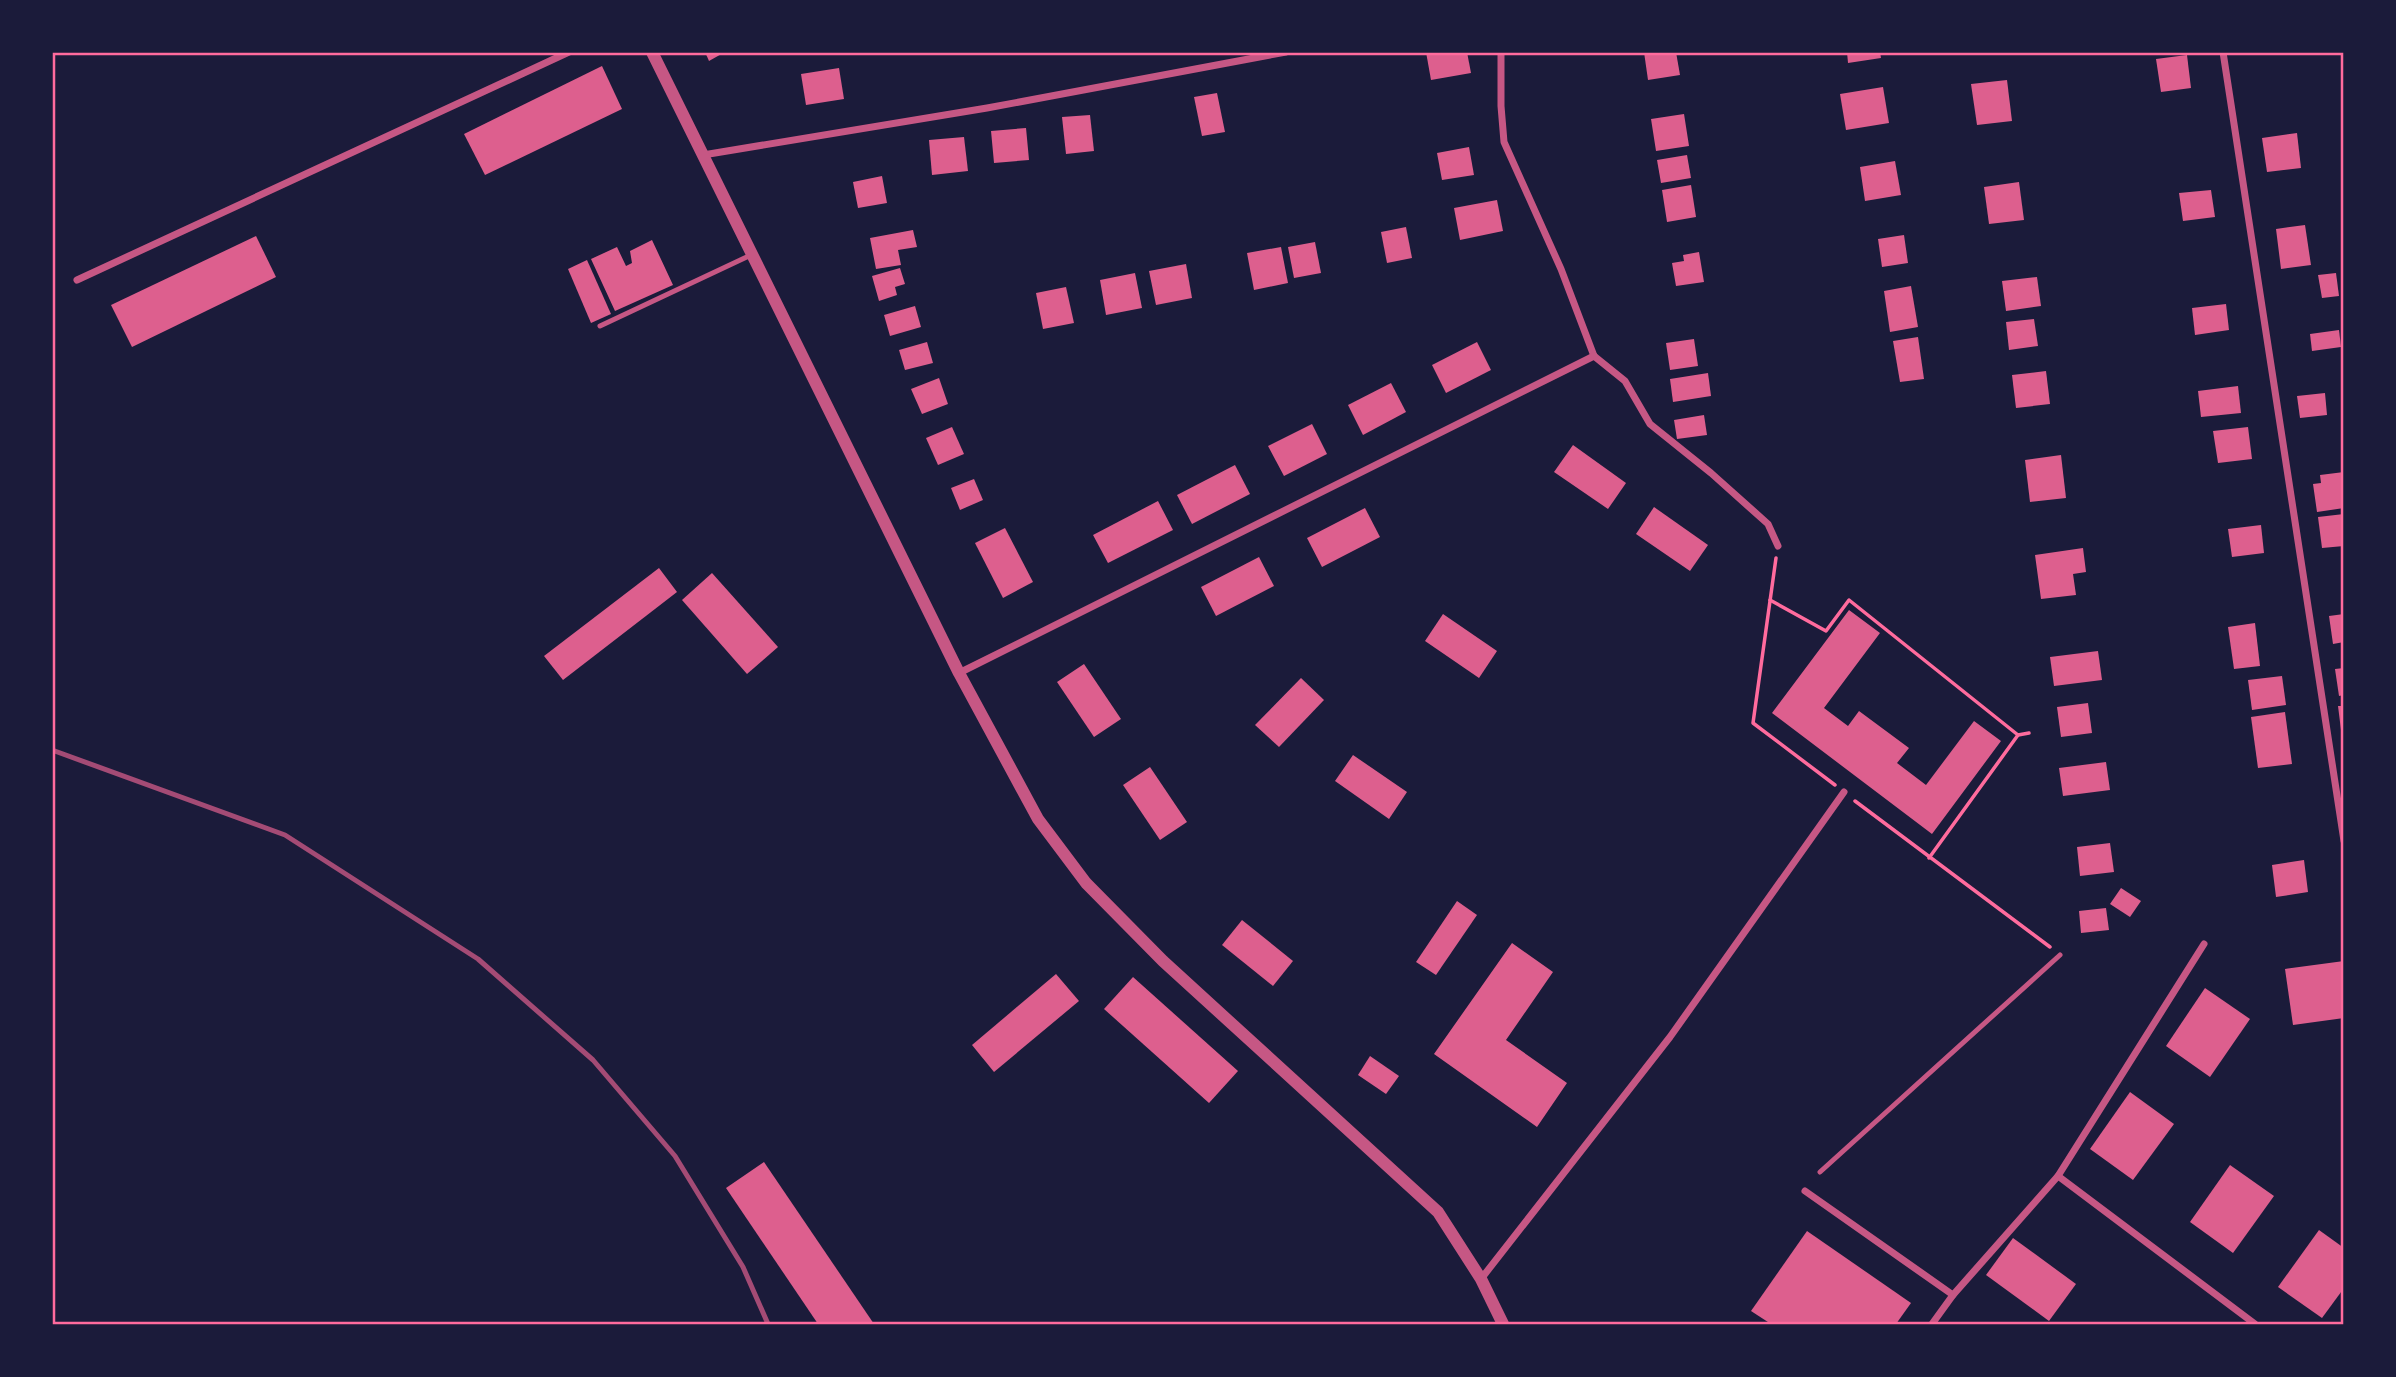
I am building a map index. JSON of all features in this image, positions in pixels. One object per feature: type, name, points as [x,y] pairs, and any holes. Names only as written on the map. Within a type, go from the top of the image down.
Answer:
[{"type":"street","points":[[77,280],[569,52]]},
{"type":"street","points":[[652,52],[959,673],[1038,818],[1086,883],[1163,961],[1438,1212],[1481,1279],[1503,1325]]},
{"type":"street","points":[[703,155],[987,108],[1286,52]]},
{"type":"street","points":[[1501,52],[1504,142],[1562,269],[1594,356],[1625,381],[1650,424],[1768,524],[1778,546]]},
{"type":"street","points":[[2223,52],[2343,841]]},
{"type":"street","points":[[959,673],[1594,356]]},
{"type":"street","points":[[1481,1279],[1670,1037],[1844,792]]},
{"type":"street","points":[[1932,1325],[1953,1294],[2058,1176],[2204,944]]},
{"type":"street","points":[[2058,1176],[2255,1325]]},
{"type":"street","points":[[1805,1191],[1953,1294]]},
{"type":"lane","points":[[600,326],[751,255]]},
{"type":"lane","points":[[1820,1172],[2060,955]]},
{"type":"path","points":[[1778,546],[1754,723],[2060,955]]},
{"type":"path","points":[[1770,600],[1826,631],[1849,600],[2018,736]]},
{"type":"path","points":[[1929,858],[2018,736],[2029,733]]},
{"type":"building","points":[[705,52],[725,52],[709,61]]},
{"type":"building","points":[[1426,52],[1467,52],[1471,73],[1431,80]]},
{"type":"building","points":[[1644,52],[1676,52],[1680,75],[1648,80]]},
{"type":"building","points":[[1847,52],[1880,52],[1881,58],[1848,63]]},
{"type":"building","points":[[2187,55],[2191,88],[2161,92],[2156,59]]},
{"type":"building","points":[[602,66],[622,109],[485,175],[464,134]]},
{"type":"building","points":[[839,68],[844,99],[806,105],[801,74]]},
{"type":"building","points":[[2007,80],[2012,121],[1977,125],[1971,84]]},
{"type":"building","points":[[1883,87],[1889,123],[1846,130],[1840,94]]},
{"type":"building","points":[[1217,93],[1225,132],[1202,136],[1194,97]]},
{"type":"building","points":[[1684,114],[1689,146],[1656,151],[1651,119]]},
{"type":"building","points":[[1090,115],[1094,151],[1066,154],[1062,117]]},
{"type":"building","points":[[1026,128],[1029,160],[994,163],[991,131]]},
{"type":"building","points":[[2297,133],[2301,168],[2267,172],[2262,138]]},
{"type":"building","points":[[964,137],[968,171],[932,175],[929,140]]},
{"type":"building","points":[[1469,147],[1474,175],[1442,180],[1437,153]]},
{"type":"building","points":[[1687,155],[1691,178],[1661,183],[1657,160]]},
{"type":"building","points":[[1895,161],[1901,195],[1865,201],[1860,167]]},
{"type":"building","points":[[882,176],[887,203],[858,208],[853,182]]},
{"type":"building","points":[[2019,182],[2024,220],[1989,224],[1984,187]]},
{"type":"building","points":[[1691,185],[1696,217],[1667,222],[1662,190]]},
{"type":"building","points":[[2211,190],[2215,217],[2183,221],[2179,193]]},
{"type":"building","points":[[1497,200],[1503,231],[1460,240],[1454,208]]},
{"type":"building","points":[[2305,225],[2311,265],[2281,269],[2276,229]]},
{"type":"building","points":[[1406,227],[1412,258],[1387,263],[1381,232]]},
{"type":"building","points":[[913,230],[917,247],[898,250],[901,265],[876,269],[870,238]]},
{"type":"building","points":[[1904,235],[1908,263],[1882,267],[1878,239]]},
{"type":"building","points":[[256,236],[276,277],[132,347],[111,305]]},
{"type":"building","points":[[652,240],[673,285],[615,311],[591,259],[617,247],[626,266],[632,263],[630,251]]},
{"type":"building","points":[[1315,242],[1321,273],[1294,278],[1288,247]]},
{"type":"building","points":[[1281,247],[1288,283],[1254,290],[1247,253]]},
{"type":"building","points":[[1699,252],[1704,282],[1676,286],[1672,263],[1684,261],[1683,255]]},
{"type":"building","points":[[587,260],[611,314],[591,323],[568,269]]},
{"type":"building","points":[[1186,264],[1192,298],[1156,305],[1149,271]]},
{"type":"building","points":[[900,268],[905,284],[895,287],[897,295],[879,301],[872,276]]},
{"type":"building","points":[[1135,273],[1142,308],[1106,315],[1100,280]]},
{"type":"building","points":[[2336,273],[2339,296],[2322,298],[2318,275]]},
{"type":"building","points":[[2037,277],[2041,306],[2006,311],[2002,281]]},
{"type":"building","points":[[1911,286],[1918,327],[1890,332],[1884,291]]},
{"type":"building","points":[[1066,287],[1074,323],[1043,329],[1036,293]]},
{"type":"building","points":[[2226,304],[2229,330],[2195,335],[2192,308]]},
{"type":"building","points":[[915,306],[921,327],[890,336],[884,315]]},
{"type":"building","points":[[2034,319],[2038,346],[2009,350],[2006,322]]},
{"type":"building","points":[[2339,330],[2341,347],[2312,351],[2310,334]]},
{"type":"building","points":[[1918,337],[1924,379],[1900,382],[1893,341]]},
{"type":"building","points":[[1694,339],[1698,366],[1670,370],[1666,343]]},
{"type":"building","points":[[927,342],[933,363],[905,370],[899,350]]},
{"type":"building","points":[[1477,342],[1491,370],[1446,393],[1432,365]]},
{"type":"building","points":[[2046,371],[2050,404],[2016,408],[2012,375]]},
{"type":"building","points":[[1708,373],[1711,396],[1673,402],[1670,379]]},
{"type":"building","points":[[939,378],[948,404],[922,414],[911,389]]},
{"type":"building","points":[[1391,383],[1406,412],[1363,435],[1348,405]]},
{"type":"building","points":[[2238,386],[2241,413],[2201,417],[2198,391]]},
{"type":"building","points":[[2325,393],[2327,415],[2300,418],[2297,396]]},
{"type":"building","points":[[1704,415],[1707,435],[1677,439],[1674,420]]},
{"type":"building","points":[[1312,424],[1327,454],[1284,476],[1268,446]]},
{"type":"building","points":[[952,427],[964,454],[938,465],[926,438]]},
{"type":"building","points":[[2248,427],[2252,459],[2218,463],[2213,431]]},
{"type":"building","points":[[1573,445],[1626,483],[1608,509],[1554,472]]},
{"type":"building","points":[[2061,455],[2066,498],[2030,502],[2025,460]]},
{"type":"building","points":[[1235,465],[1250,494],[1192,524],[1177,495]]},
{"type":"building","points":[[2344,472],[2344,508],[2317,512],[2313,484],[2321,483],[2320,475]]},
{"type":"building","points":[[974,479],[983,500],[960,510],[951,488]]},
{"type":"building","points":[[1158,501],[1173,530],[1108,563],[1093,535]]},
{"type":"building","points":[[1654,507],[1708,545],[1690,571],[1636,534]]},
{"type":"building","points":[[1365,508],[1380,537],[1322,567],[1307,538]]},
{"type":"building","points":[[2344,514],[2344,546],[2322,548],[2318,517]]},
{"type":"building","points":[[2261,525],[2264,553],[2232,557],[2228,529]]},
{"type":"building","points":[[1005,528],[1033,582],[1003,598],[975,543]]},
{"type":"building","points":[[2083,548],[2086,572],[2073,574],[2076,595],[2041,599],[2035,555]]},
{"type":"building","points":[[1259,557],[1274,586],[1216,616],[1201,587]]},
{"type":"building","points":[[659,568],[677,592],[563,680],[544,656]]},
{"type":"building","points":[[712,573],[778,647],[747,674],[682,600]]},
{"type":"building","points":[[1849,610],[1880,633],[1824,708],[1848,726],[1859,711],[1909,748],[1897,763],[1926,785],[1974,721],[2001,741],[1932,834],[1772,713]]},
{"type":"building","points":[[1443,614],[1497,651],[1479,678],[1425,641]]},
{"type":"building","points":[[2344,614],[2344,642],[2333,644],[2329,616]]},
{"type":"building","points":[[2255,623],[2260,666],[2234,669],[2228,627]]},
{"type":"building","points":[[2098,651],[2102,680],[2054,686],[2050,657]]},
{"type":"building","points":[[1084,664],[1121,719],[1094,737],[1057,682]]},
{"type":"building","points":[[2344,668],[2344,695],[2339,696],[2335,669]]},
{"type":"building","points":[[2282,676],[2286,705],[2252,710],[2248,680]]},
{"type":"building","points":[[1301,678],[1324,700],[1279,747],[1255,725]]},
{"type":"building","points":[[2088,703],[2092,733],[2061,737],[2057,707]]},
{"type":"building","points":[[2338,706],[2344,706],[2344,738],[2342,738]]},
{"type":"building","points":[[2285,712],[2292,764],[2258,768],[2251,717]]},
{"type":"building","points":[[1353,755],[1407,792],[1389,819],[1335,781]]},
{"type":"building","points":[[2106,762],[2110,790],[2063,796],[2059,768]]},
{"type":"building","points":[[1150,767],[1187,822],[1160,840],[1123,785]]},
{"type":"building","points":[[2110,843],[2114,872],[2080,876],[2077,847]]},
{"type":"building","points":[[2304,860],[2308,892],[2276,897],[2272,865]]},
{"type":"building","points":[[2121,888],[2141,901],[2130,917],[2110,904]]},
{"type":"building","points":[[1457,901],[1477,915],[1436,975],[1416,962]]},
{"type":"building","points":[[2106,908],[2109,930],[2081,933],[2079,911]]},
{"type":"building","points":[[1242,920],[1293,961],[1273,986],[1222,945]]},
{"type":"building","points":[[1512,943],[1553,972],[1506,1040],[1567,1083],[1537,1127],[1434,1054]]},
{"type":"building","points":[[2344,961],[2344,1018],[2293,1025],[2285,969]]},
{"type":"building","points":[[1056,974],[1079,1001],[994,1072],[972,1045]]},
{"type":"building","points":[[1133,977],[1238,1071],[1209,1103],[1104,1009]]},
{"type":"building","points":[[2205,988],[2250,1019],[2210,1077],[2166,1046]]},
{"type":"building","points":[[1370,1056],[1399,1076],[1386,1094],[1358,1075]]},
{"type":"building","points":[[2130,1092],[2174,1124],[2133,1180],[2090,1149]]},
{"type":"building","points":[[764,1162],[874,1324],[818,1324],[726,1188]]},
{"type":"building","points":[[2230,1165],[2274,1196],[2233,1253],[2190,1222]]},
{"type":"building","points":[[2319,1230],[2344,1248],[2344,1288],[2322,1318],[2278,1287]]},
{"type":"building","points":[[1807,1231],[1911,1303],[1896,1324],[1771,1324],[1751,1311]]},
{"type":"building","points":[[2013,1238],[2076,1284],[2049,1321],[1986,1275]]},
{"type":"railway","points":[[52,750],[285,835],[478,959],[593,1060],[675,1156],[743,1267],[768,1324]]}]
